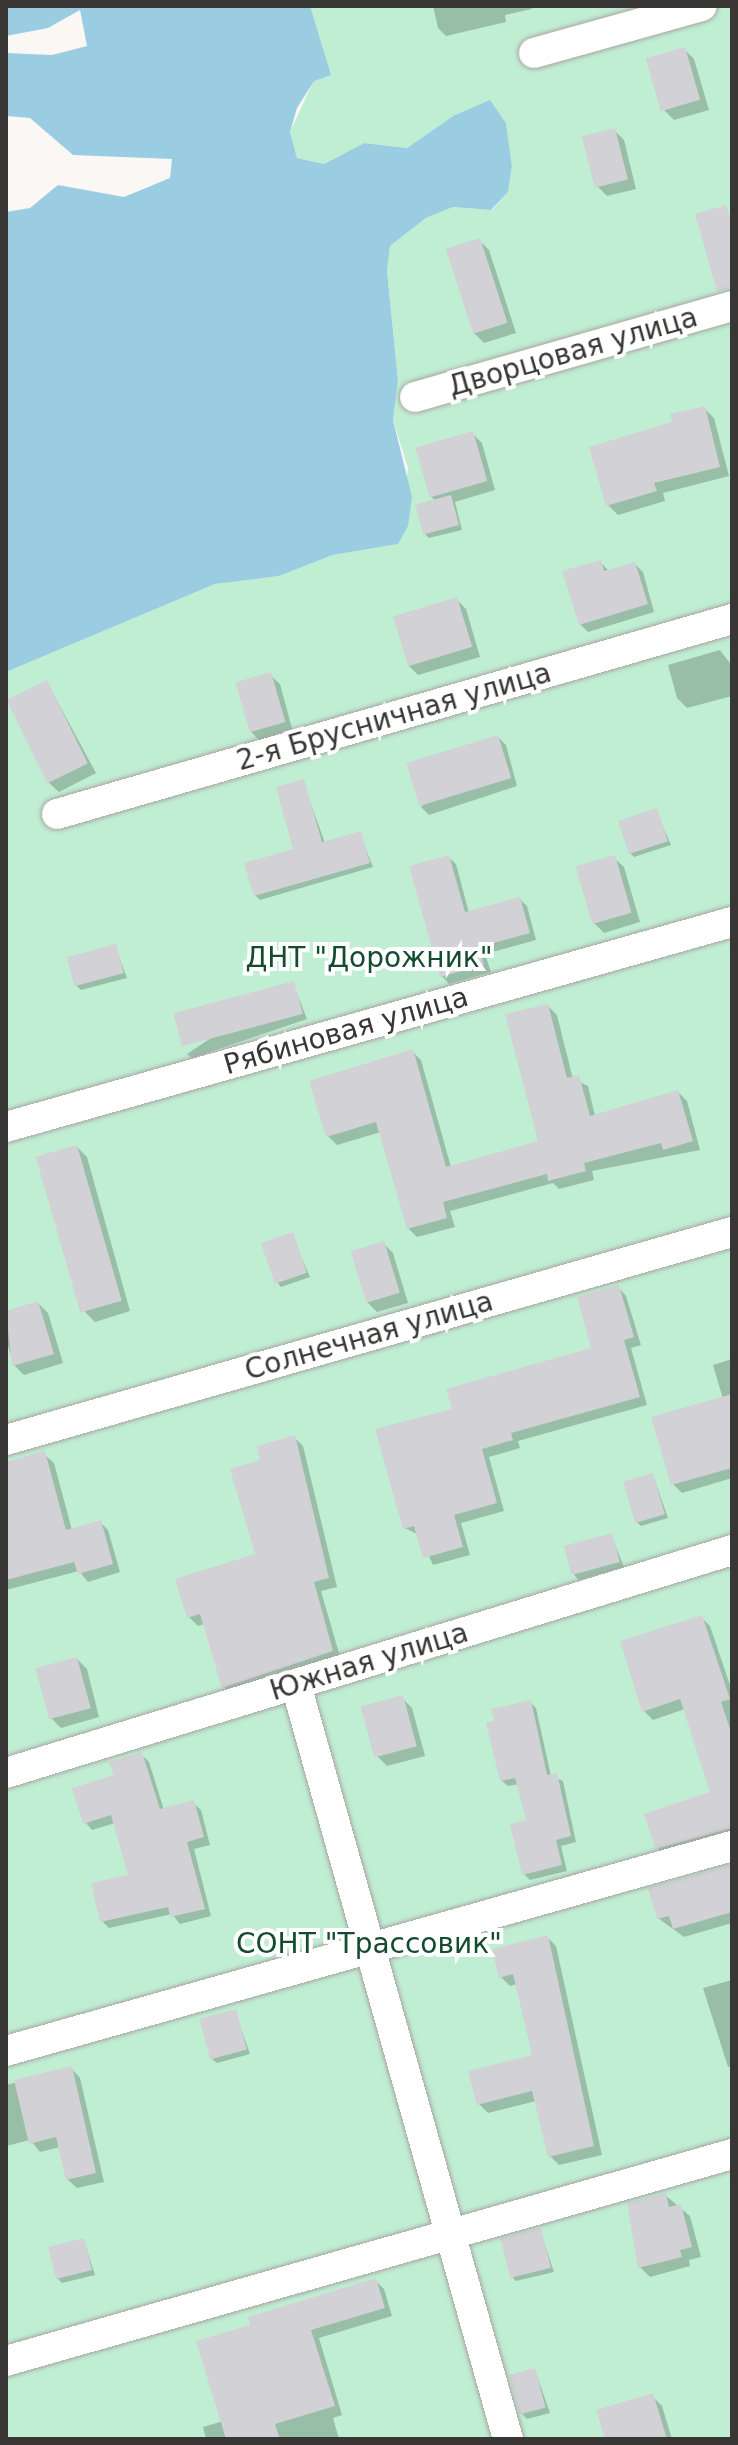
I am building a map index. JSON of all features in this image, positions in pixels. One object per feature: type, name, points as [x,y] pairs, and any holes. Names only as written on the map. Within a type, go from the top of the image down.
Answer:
[{"type":"street","points":[[534,53],[702,6]]},
{"type":"street","name":"Дворцовая улица","points":[[415,397],[732,306]]},
{"type":"street","name":"2-я Брусничная улица","points":[[57,814],[732,619]]},
{"type":"street","name":"Рябиновая улица","points":[[6,1127],[732,922]]},
{"type":"street","name":"Солнечная улица","points":[[6,1440],[732,1232]]},
{"type":"street","name":"Южная улица","points":[[6,1773],[732,1550]]},
{"type":"street","points":[[296,1685],[367,1951],[508,2439]]},
{"type":"street","points":[[6,2051],[732,1846]]},
{"type":"street","points":[[6,2361],[732,2154]]},
{"type":"green space","points":[[310,6],[732,6],[732,2439],[6,2439],[6,672],[215,584],[279,576],[333,555],[397,544],[408,468],[393,420],[398,380],[387,271],[390,246],[426,218],[453,207],[492,210],[508,192],[512,166],[506,123],[490,101],[453,116],[407,148],[364,143],[324,164],[297,158],[290,132],[314,80]]},
{"type":"water","points":[[6,6],[310,6],[331,75],[314,81],[297,108],[290,132],[297,158],[324,164],[364,143],[407,148],[453,116],[490,100],[506,123],[512,166],[508,192],[491,210],[453,207],[426,218],[390,246],[387,271],[398,380],[393,420],[412,497],[408,526],[398,544],[333,555],[279,576],[215,584],[6,672],[6,212],[30,208],[58,185],[124,197],[170,178],[172,159],[73,155],[30,118],[6,116],[6,53],[52,55],[87,46],[80,10],[48,28],[6,36]]},
{"type":"building","points":[[685,47],[700,100],[661,111],[646,58]]},
{"type":"building","points":[[615,128],[628,179],[595,188],[582,136]]},
{"type":"building","points":[[726,205],[732,224],[732,288],[717,291],[695,214]]},
{"type":"building","points":[[480,238],[508,323],[473,334],[446,249]]},
{"type":"building","points":[[705,406],[720,467],[654,483],[657,491],[606,506],[589,447],[672,422],[670,414]]},
{"type":"building","points":[[473,431],[487,481],[430,498],[415,448]]},
{"type":"building","points":[[451,495],[459,525],[423,535],[415,505]]},
{"type":"building","points":[[601,560],[604,571],[635,562],[648,604],[579,625],[562,571]]},
{"type":"building","points":[[457,597],[472,647],[408,666],[393,617]]},
{"type":"building","points":[[271,672],[285,722],[250,732],[235,682]]},
{"type":"building","points":[[47,680],[88,764],[47,783],[7,700]]},
{"type":"building","points":[[498,735],[511,778],[419,806],[406,763]]},
{"type":"building","points":[[304,779],[322,842],[361,831],[370,863],[254,896],[244,863],[293,849],[276,787]]},
{"type":"building","points":[[657,808],[668,841],[629,854],[618,821]]},
{"type":"building","points":[[449,855],[465,912],[520,897],[530,933],[479,947],[484,965],[440,977],[409,866]]},
{"type":"building","points":[[615,855],[632,913],[592,924],[576,866]]},
{"type":"building","points":[[116,944],[124,973],[75,986],[67,957]]},
{"type":"building","points":[[294,981],[303,1014],[182,1046],[173,1013]]},
{"type":"building","points":[[548,1004],[567,1078],[579,1075],[590,1116],[678,1090],[693,1141],[663,1150],[661,1143],[584,1163],[586,1171],[548,1181],[547,1174],[443,1202],[447,1218],[407,1229],[376,1122],[326,1137],[309,1081],[413,1049],[446,1167],[538,1141],[505,1014]]},
{"type":"building","points":[[77,1145],[122,1301],[80,1313],[36,1157]]},
{"type":"building","points":[[293,1232],[307,1273],[275,1284],[261,1243]]},
{"type":"building","points":[[384,1241],[400,1293],[366,1303],[351,1251]]},
{"type":"building","points":[[619,1285],[634,1337],[624,1340],[640,1397],[511,1433],[513,1440],[482,1449],[497,1503],[454,1515],[463,1547],[423,1558],[414,1526],[403,1529],[375,1429],[452,1409],[446,1389],[591,1348],[577,1297]]},
{"type":"building","points":[[38,1301],[54,1354],[12,1366],[6,1311]]},
{"type":"building","points":[[732,1394],[732,1468],[671,1485],[651,1417]]},
{"type":"building","points":[[295,1435],[329,1578],[314,1582],[333,1651],[222,1688],[200,1614],[187,1618],[175,1579],[255,1554],[230,1469],[260,1460],[257,1446]]},
{"type":"building","points":[[45,1451],[66,1530],[101,1520],[113,1564],[78,1574],[74,1562],[6,1580],[6,1462]]},
{"type":"building","points":[[653,1473],[665,1514],[635,1523],[623,1482]]},
{"type":"building","points":[[612,1533],[620,1562],[571,1575],[564,1546]]},
{"type":"building","points":[[702,1615],[730,1699],[721,1702],[732,1735],[732,1828],[656,1849],[644,1814],[710,1792],[680,1699],[642,1712],[620,1641]]},
{"type":"building","points":[[77,1657],[91,1708],[49,1719],[35,1668]]},
{"type":"building","points":[[403,1695],[417,1746],[374,1758],[360,1706]]},
{"type":"building","points":[[531,1700],[547,1775],[557,1773],[571,1836],[556,1840],[562,1865],[522,1875],[510,1824],[526,1820],[515,1778],[500,1781],[486,1723],[494,1721],[491,1709]]},
{"type":"building","points":[[142,1752],[160,1809],[194,1800],[204,1837],[187,1842],[205,1909],[170,1917],[168,1907],[100,1922],[91,1883],[128,1875],[111,1815],[83,1824],[72,1788],[114,1775],[109,1762]]},
{"type":"building","points":[[732,1865],[732,1912],[673,1929],[669,1916],[657,1919],[648,1888]]},
{"type":"building","points":[[548,1935],[594,2146],[548,2157],[532,2091],[477,2105],[468,2071],[532,2055],[513,1974],[499,1978],[492,1949]]},
{"type":"building","points":[[236,2009],[247,2050],[210,2059],[199,2019]]},
{"type":"building","points":[[72,2066],[96,2173],[66,2180],[56,2137],[29,2144],[14,2080]]},
{"type":"building","points":[[666,2193],[669,2207],[681,2204],[692,2247],[680,2250],[682,2257],[638,2268],[627,2203]]},
{"type":"building","points":[[541,2228],[551,2268],[510,2278],[500,2238]]},
{"type":"building","points":[[84,2238],[92,2270],[56,2279],[48,2247]]},
{"type":"building","points":[[376,2278],[385,2308],[311,2330],[335,2406],[275,2424],[280,2439],[226,2439],[196,2341],[250,2325],[248,2317]]},
{"type":"building","points":[[535,2368],[546,2408],[520,2415],[509,2375]]},
{"type":"building","points":[[653,2393],[667,2439],[605,2439],[596,2410]]},
{"type":"park label","name":"ДНТ \"Дорожник\"","points":[[369,958]]},
{"type":"park label","name":"СОНТ \"Трассовик\"","points":[[369,1944]]}]
